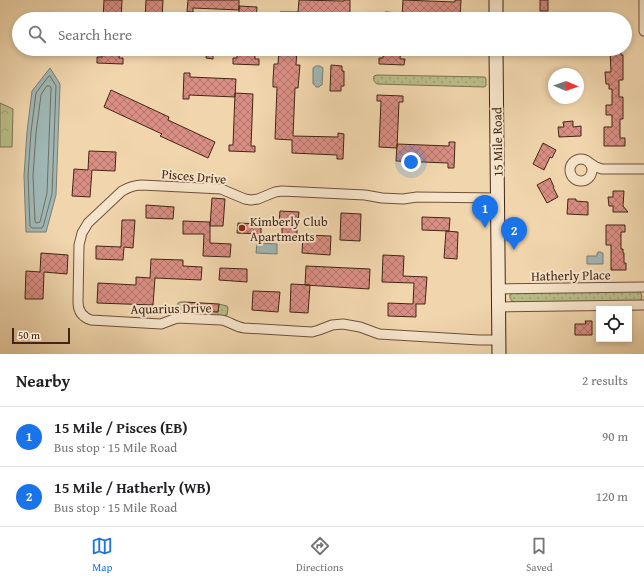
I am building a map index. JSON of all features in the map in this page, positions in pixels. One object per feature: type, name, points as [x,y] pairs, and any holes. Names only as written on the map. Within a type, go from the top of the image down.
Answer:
[{"type":"main road","points":[[496,0],[496,12]]},
{"type":"main road","name":"15 Mile Road","points":[[496,56],[499,354]]},
{"type":"street","points":[[644,0],[644,31]]},
{"type":"street","points":[[602,169],[596,171],[584,180],[574,177],[571,170],[572,164],[578,159],[584,159],[602,169],[644,169]]},
{"type":"street","points":[[590,163],[592,169],[590,176]]},
{"type":"street","name":"Pisces Drive","points":[[81,314],[78,307],[78,302],[79,245],[82,233],[88,223],[122,191],[131,186],[142,185],[221,189],[251,200],[282,191],[365,195],[379,198],[404,199],[417,197],[498,198]]},
{"type":"street","name":"Hatherly Place","points":[[498,289],[644,287]]},
{"type":"street","points":[[498,307],[644,305]]},
{"type":"street","name":"Aquarius Drive","points":[[81,314],[91,320],[161,324],[178,318],[221,320],[237,327],[244,328],[312,332],[332,325],[343,324],[360,326],[379,334],[471,340],[499,340]]},
{"type":"green space","points":[[374,76],[485,77],[486,86],[377,84],[374,82]]},
{"type":"green space","points":[[0,103],[13,109],[12,147],[0,147]]},
{"type":"green space","points":[[638,291],[642,296],[641,300],[638,301],[518,303],[512,301],[510,298],[510,295],[513,293]]},
{"type":"green space","points":[[184,302],[183,310],[218,312],[219,304],[227,306],[227,315],[204,315],[202,313],[200,315],[180,314],[177,307],[178,303]]},
{"type":"water","points":[[316,66],[323,68],[322,85],[319,87],[316,87],[313,84],[313,68]]},
{"type":"water","points":[[50,68],[60,84],[56,195],[46,232],[26,232],[24,176],[32,91]]},
{"type":"water","points":[[257,243],[277,244],[277,254],[256,253]]},
{"type":"water","points":[[598,252],[603,253],[603,264],[587,264],[587,256],[597,256]]},
{"type":"building","points":[[104,0],[122,0],[121,12],[103,12]]},
{"type":"building","points":[[146,0],[163,0],[162,12],[145,12]]},
{"type":"building","points":[[188,0],[239,0],[239,10],[193,8],[193,12],[187,12]]},
{"type":"building","points":[[299,0],[350,0],[350,12],[298,12]]},
{"type":"building","points":[[403,0],[455,2],[455,0],[461,0],[460,12],[402,12]]},
{"type":"building","points":[[540,0],[548,0],[548,11],[540,11]]},
{"type":"building","points":[[239,6],[257,7],[257,12],[239,12]]},
{"type":"building","points":[[119,56],[119,58],[123,58],[123,64],[97,63],[97,57]]},
{"type":"building","points":[[206,56],[213,56],[213,59],[206,58]]},
{"type":"building","points":[[237,56],[255,56],[255,59],[259,59],[259,65],[233,64],[233,58],[237,58]]},
{"type":"building","points":[[279,56],[297,56],[296,65],[300,65],[298,88],[295,88],[293,136],[338,137],[338,133],[344,134],[343,159],[337,159],[337,155],[292,153],[292,140],[275,139],[277,87],[273,87],[273,80],[274,64],[278,64]]},
{"type":"building","points":[[383,56],[400,56],[400,59],[405,59],[404,65],[379,64],[379,58],[383,58]]},
{"type":"building","points":[[610,56],[623,56],[623,80],[619,80],[619,97],[623,97],[623,119],[620,119],[620,138],[625,138],[625,146],[604,146],[604,127],[612,127],[612,115],[606,115],[606,105],[612,105],[612,89],[609,89],[609,84],[606,84],[605,72],[611,72]]},
{"type":"building","points":[[331,65],[342,66],[342,71],[344,71],[344,86],[341,86],[341,91],[330,91]]},
{"type":"building","points":[[184,73],[190,73],[190,77],[236,79],[235,97],[189,95],[189,99],[183,99]]},
{"type":"building","points":[[111,90],[169,117],[168,120],[215,142],[208,158],[160,136],[162,134],[104,107]]},
{"type":"building","points":[[235,93],[253,94],[251,146],[255,146],[255,152],[229,151],[229,145],[233,145]]},
{"type":"building","points":[[377,95],[403,96],[403,102],[399,102],[397,148],[379,147],[381,101],[377,101]]},
{"type":"building","points":[[573,121],[573,127],[581,126],[581,136],[559,137],[558,127],[564,127],[563,122]]},
{"type":"building","points":[[449,142],[455,142],[454,168],[448,168],[448,163],[396,161],[397,144],[449,146]]},
{"type":"building","points":[[543,143],[556,150],[552,158],[550,157],[544,170],[533,164]]},
{"type":"building","points":[[89,151],[116,152],[115,171],[92,170],[90,197],[72,196],[74,169],[88,170]]},
{"type":"building","points":[[550,178],[558,197],[547,203],[537,185]]},
{"type":"building","points":[[613,191],[624,191],[623,206],[628,212],[613,212],[613,206],[609,206],[608,197],[613,197]]},
{"type":"building","points":[[212,198],[225,199],[223,226],[210,226]]},
{"type":"building","points":[[568,199],[588,202],[588,215],[567,214]]},
{"type":"building","points":[[146,205],[174,207],[173,219],[146,218]]},
{"type":"building","points":[[280,211],[299,212],[297,220],[297,239],[282,239],[282,223],[279,223]]},
{"type":"building","points":[[341,213],[361,214],[360,241],[340,240]]},
{"type":"building","points":[[422,217],[450,218],[449,231],[422,230]]},
{"type":"building","points":[[122,220],[135,220],[133,248],[124,247],[123,260],[96,259],[96,246],[121,247]]},
{"type":"building","points":[[183,221],[210,222],[210,243],[231,244],[230,257],[203,256],[204,234],[183,234]]},
{"type":"building","points":[[238,223],[261,224],[261,234],[237,233]]},
{"type":"building","points":[[606,225],[625,225],[625,232],[621,232],[621,249],[623,249],[624,253],[626,270],[611,270],[611,245],[606,245]]},
{"type":"building","points":[[446,231],[458,232],[457,259],[444,258]]},
{"type":"building","points":[[303,235],[331,236],[330,255],[302,253]]},
{"type":"building","points":[[41,253],[68,255],[67,274],[44,272],[43,299],[25,299],[26,271],[40,272]]},
{"type":"building","points":[[383,255],[404,256],[403,276],[427,277],[425,304],[416,304],[416,317],[388,316],[388,303],[413,304],[414,283],[382,282]]},
{"type":"building","points":[[151,259],[183,260],[183,266],[202,267],[201,280],[155,278],[153,305],[97,303],[98,283],[136,285],[136,277],[150,278]]},
{"type":"building","points":[[306,266],[370,269],[369,289],[305,285]]},
{"type":"building","points":[[220,268],[247,269],[247,282],[219,280]]},
{"type":"building","points":[[291,284],[310,285],[308,313],[290,312]]},
{"type":"building","points":[[253,291],[280,292],[278,312],[252,310]]},
{"type":"building","points":[[184,302],[219,304],[218,312],[183,310]]},
{"type":"building","points":[[585,321],[592,321],[592,335],[575,335],[575,324],[586,324]]},
{"type":"place","name":"Kimberly Club Apartments","points":[[242,228]]},
{"type":"place","name":"15 Mile / Pisces (EB)","points":[[485,228]]},
{"type":"place","name":"15 Mile / Hatherly (WB)","points":[[514,250]]}]
